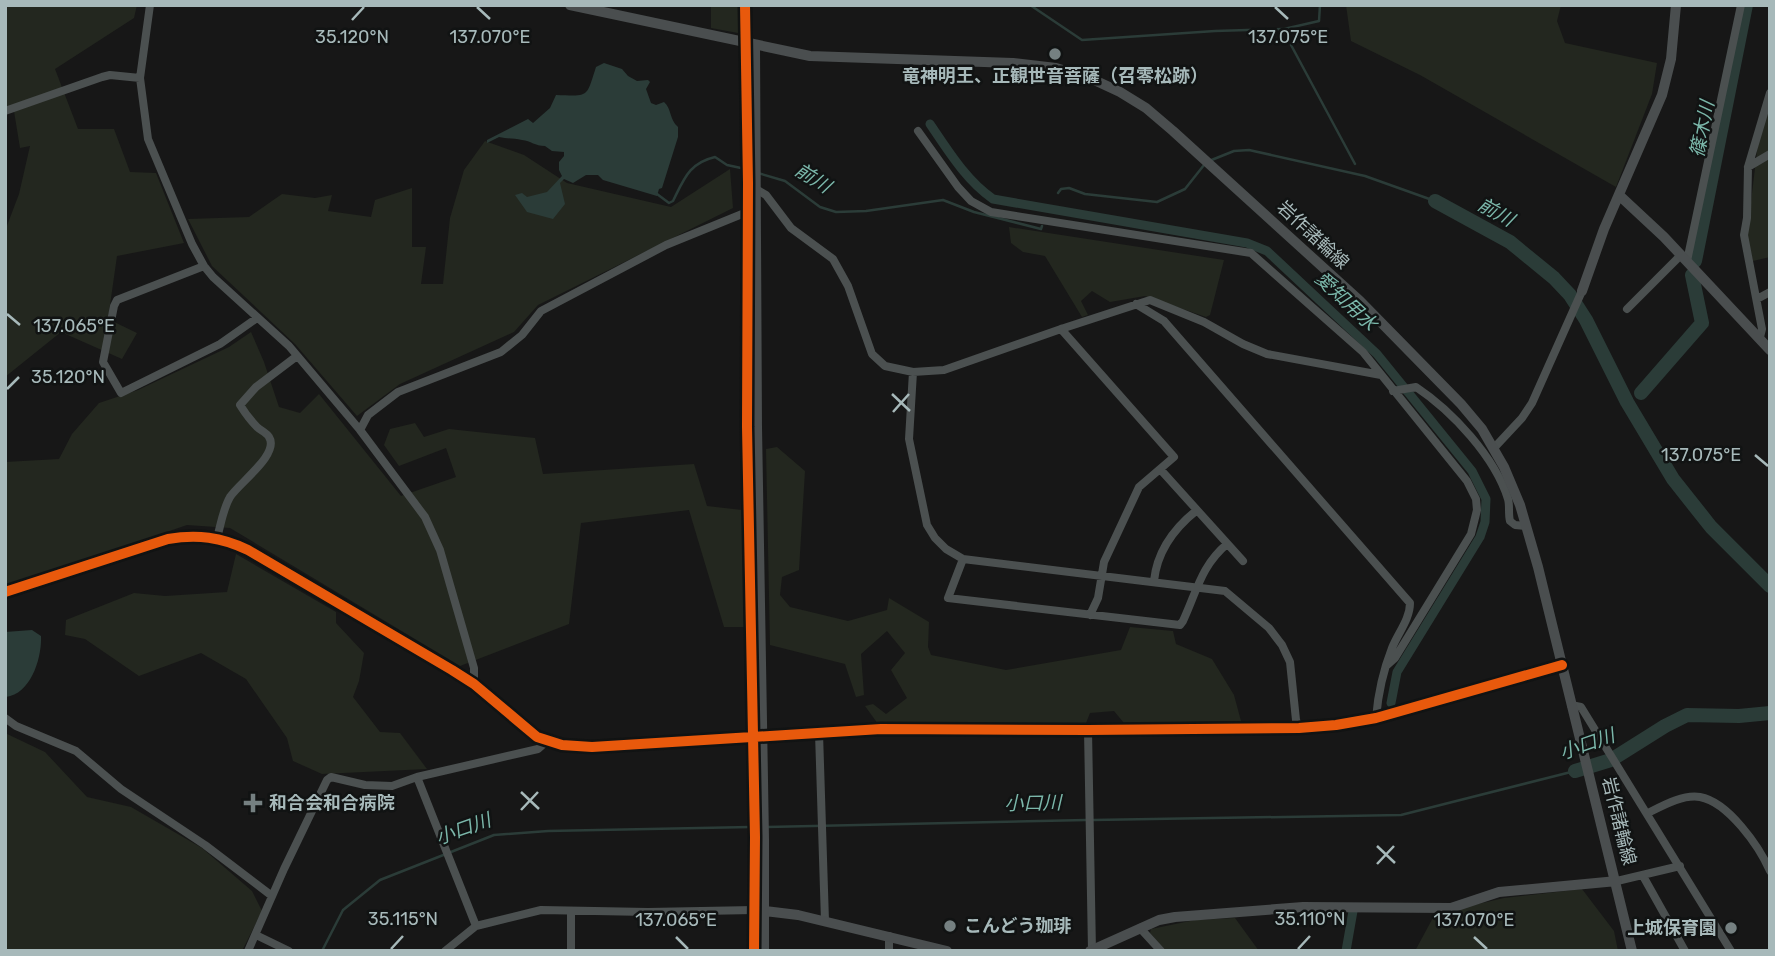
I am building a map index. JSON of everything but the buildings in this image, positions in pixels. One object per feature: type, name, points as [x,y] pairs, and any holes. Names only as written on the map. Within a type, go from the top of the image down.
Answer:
[{"type":"street","points":[[150,5],[140,78],[148,139],[204,267],[289,346],[360,430],[425,517],[440,550],[474,668],[474,684]]},
{"type":"street","name":"岩作諸輪線","points":[[570,5],[810,55],[1013,63],[1056,68],[1092,79],[1132,99],[1155,115],[1382,323],[1461,404],[1494,448],[1520,505],[1526,526],[1632,951]]},
{"type":"street","points":[[745,5],[751,44],[756,189],[760,838],[759,911],[754,951]]},
{"type":"street","points":[[1494,448],[1517,424],[1532,402],[1576,305],[1604,229],[1662,95],[1671,59],[1675,5]]},
{"type":"street","points":[[1627,309],[1684,258],[1741,5]]},
{"type":"street","points":[[751,44],[747,212],[750,643],[758,737]]},
{"type":"street","points":[[5,111],[102,77],[140,78]]},
{"type":"street","points":[[1760,337],[1762,329],[1744,235],[1748,167],[1770,93]]},
{"type":"street","points":[[918,131],[958,187],[971,201],[990,212],[1251,253],[1363,352],[1467,481],[1476,499],[1477,510],[1471,534],[1395,658],[1386,666]]},
{"type":"street","points":[[1748,167],[1770,155]]},
{"type":"street","points":[[756,189],[766,195],[791,228],[824,251],[840,269],[872,354],[885,366],[914,372],[944,370],[1150,300],[1204,322],[1267,354],[1381,375]]},
{"type":"street","points":[[1620,196],[1684,258],[1770,350]]},
{"type":"street","points":[[360,430],[368,415],[398,392],[501,352],[522,335],[541,311],[666,245],[747,212]]},
{"type":"street","points":[[204,267],[117,300],[103,362],[121,393],[220,344],[257,318]]},
{"type":"street","points":[[1757,299],[1770,292]]},
{"type":"street","points":[[1136,304],[1164,321],[1406,596],[1410,603],[1410,612],[1386,666],[1378,692],[1376,718]]},
{"type":"street","points":[[1060,329],[1174,457],[1139,486],[1104,562],[1098,598],[1090,615]]},
{"type":"street","points":[[217,538],[231,496],[264,462],[271,444],[269,437],[258,428],[240,405],[256,387],[297,356]]},
{"type":"street","points":[[914,372],[909,439],[926,525],[946,549],[963,559],[1225,591],[1276,635],[1290,662],[1299,727]]},
{"type":"street","points":[[1393,391],[1416,387],[1448,412],[1496,471],[1510,503],[1510,521],[1515,525],[1526,526]]},
{"type":"street","points":[[1160,469],[1243,561]]},
{"type":"street","points":[[1154,581],[1160,554],[1166,542],[1186,519],[1198,510]]},
{"type":"street","points":[[5,592],[168,539],[194,536],[217,538],[247,550],[474,684],[529,732],[562,745],[592,747],[881,729],[1088,730],[1336,725],[1376,718],[1562,665]]},
{"type":"street","points":[[963,559],[948,598],[1180,625],[1209,561],[1227,544]]},
{"type":"street","points":[[1572,705],[1581,707],[1731,951]]},
{"type":"street","points":[[5,718],[16,726],[75,751],[121,789],[205,845],[272,896]]},
{"type":"street","points":[[1088,730],[1092,950],[1140,928],[1175,917],[1303,907],[1451,908],[1499,892],[1616,881],[1679,866]]},
{"type":"street","points":[[819,733],[825,921]]},
{"type":"street","points":[[248,951],[327,780],[331,777],[365,785],[391,786],[417,777],[538,749],[547,741]]},
{"type":"street","points":[[417,777],[476,926]]},
{"type":"street","points":[[1648,813],[1685,798],[1702,797],[1714,803],[1753,838],[1770,870]]},
{"type":"street","points":[[1643,876],[1685,951]]},
{"type":"street","points":[[445,951],[476,926],[541,910],[779,911],[947,951]]},
{"type":"street","points":[[571,911],[571,951]]},
{"type":"street","points":[[759,911],[764,951]]},
{"type":"street","points":[[1140,928],[1159,950]]},
{"type":"street","points":[[256,935],[289,951]]},
{"type":"street","points":[[889,936],[889,951]]},
{"type":"shaded area","points":[[5,5],[137,5],[134,18],[55,69],[78,129],[114,129],[130,172],[156,173],[184,243],[117,256],[108,319],[137,333],[122,359],[61,332],[5,377],[5,231],[19,194],[30,146],[20,148],[13,105],[5,108]]},
{"type":"shaded area","points":[[711,5],[738,5],[738,33],[711,28]]},
{"type":"shaded area","points":[[1346,5],[1561,5],[1557,21],[1565,43],[1657,63],[1652,94],[1616,187],[1420,75],[1351,41]]},
{"type":"shaded area","points":[[604,63],[622,69],[637,81],[648,80],[650,82],[646,89],[651,103],[656,105],[664,102],[678,127],[678,137],[662,188],[657,196],[603,180],[598,175],[586,175],[573,183],[564,179],[560,183],[565,204],[553,219],[527,212],[515,195],[522,193],[527,197],[547,192],[562,176],[559,162],[564,152],[552,151],[545,146],[519,139],[499,137],[487,143],[487,140],[528,119],[533,123],[550,108],[556,95],[585,93],[596,67]]},
{"type":"shaded area","points":[[1770,106],[1770,257],[1753,261],[1747,235],[1758,143]]},
{"type":"shaded area","points":[[485,141],[524,155],[567,183],[671,207],[730,169],[733,208],[538,305],[514,332],[400,384],[357,416],[295,344],[212,266],[188,219],[249,217],[282,194],[315,198],[332,195],[328,211],[371,217],[375,200],[412,188],[412,247],[426,247],[421,284],[443,284],[450,218],[464,170]]},
{"type":"shaded area","points":[[1009,227],[1224,260],[1210,315],[1206,317],[1145,296],[1110,302],[1092,291],[1081,301],[1088,315],[1082,317],[1045,256],[1023,252],[1011,243]]},
{"type":"shaded area","points":[[251,332],[279,407],[300,413],[319,394],[401,496],[456,477],[446,448],[399,466],[384,445],[390,429],[415,423],[424,437],[449,429],[535,438],[543,474],[694,464],[707,506],[742,510],[744,627],[724,627],[689,510],[581,523],[569,624],[460,666],[230,528],[187,525],[5,587],[5,462],[59,459],[72,434],[99,403],[138,390],[229,347]]},
{"type":"shaded area","points":[[777,447],[805,471],[799,570],[782,577],[780,595],[790,607],[848,621],[887,610],[889,598],[929,622],[928,647],[931,655],[1006,670],[1121,650],[1130,627],[1173,631],[1176,644],[1212,659],[1234,695],[1241,721],[1124,723],[1114,711],[1090,713],[1086,723],[878,724],[865,706],[873,704],[886,714],[907,698],[891,670],[905,653],[887,631],[861,654],[864,695],[856,697],[845,664],[770,645],[766,449]]},
{"type":"shaded area","points":[[236,554],[336,612],[336,623],[364,653],[353,697],[380,732],[400,733],[427,769],[322,774],[293,761],[287,738],[246,679],[201,653],[139,676],[85,639],[65,635],[66,620],[134,593],[165,596],[227,592]]},
{"type":"shaded area","points":[[32,630],[41,636],[37,664],[22,689],[6,697],[5,632]]},
{"type":"shaded area","points":[[5,733],[45,752],[87,797],[131,807],[202,848],[252,891],[262,911],[242,951],[5,951]]},
{"type":"shaded area","points":[[1582,889],[1614,931],[1618,951],[1415,951],[1435,914],[1504,898]]},
{"type":"shaded area","points":[[1235,918],[1259,951],[1166,951],[1150,933],[1151,929],[1195,920]]},
{"type":"waterway","points":[[1030,5],[1082,40],[1215,31],[1283,29],[1284,33]]},
{"type":"waterway","points":[[1284,29],[1319,21],[1320,5]]},
{"type":"waterway","name":"篠木川","points":[[1695,261],[1746,5]]},
{"type":"waterway","points":[[1291,45],[1355,164]]},
{"type":"waterway","name":"愛知用水","points":[[930,124],[966,174],[993,199],[1247,243],[1267,251],[1377,354],[1472,471],[1486,499],[1485,522],[1480,537],[1397,672],[1391,703]]},
{"type":"waterway","name":"前川","points":[[1209,161],[1234,151],[1249,150],[1365,176],[1435,201]]},
{"type":"waterway","name":"前川","points":[[657,194],[669,203],[673,201],[688,173],[699,163],[715,157],[727,165],[741,168]]},
{"type":"waterway","name":"前川","points":[[1058,193],[1061,189],[1069,188],[1085,194],[1157,202],[1185,189],[1204,165]]},
{"type":"waterway","name":"前川","points":[[758,173],[785,181],[820,207],[836,212],[866,211],[943,200],[974,212],[1041,229],[1042,226]]},
{"type":"waterway","name":"前川","points":[[1435,201],[1510,242],[1554,278],[1570,295],[1586,320],[1627,402],[1673,479],[1711,527],[1770,586]]},
{"type":"waterway","name":"篠木川","points":[[1641,393],[1702,323],[1692,275]]},
{"type":"waterway","name":"小口川","points":[[1575,771],[1611,760],[1687,715],[1739,716],[1770,713]]},
{"type":"waterway","name":"小口川","points":[[1093,820],[1401,815],[1575,771]]},
{"type":"waterway","name":"小口川","points":[[767,827],[1086,820]]},
{"type":"waterway","name":"小口川","points":[[322,951],[343,910],[380,880],[494,835],[548,831],[750,827]]},
{"type":"waterway","name":"愛知用水","points":[[1346,951],[1353,911]]},
{"type":"cycle path","points":[[745,5],[754,951]]},
{"type":"cycle path","points":[[5,592],[168,539],[218,539],[248,550],[452,670],[474,684],[537,737],[562,745],[592,747],[881,729],[1088,730],[1299,728],[1336,725],[1376,718],[1562,665]]},
{"type":"place","name":"竜神明王、正観世音菩薩（召零松跡）","points":[[1055,54]]},
{"type":"place","name":"和合会和合病院","points":[[253,803]]},
{"type":"place","name":"こんどう珈琲","points":[[950,926]]},
{"type":"place","name":"上城保育園","points":[[1731,928]]}]
